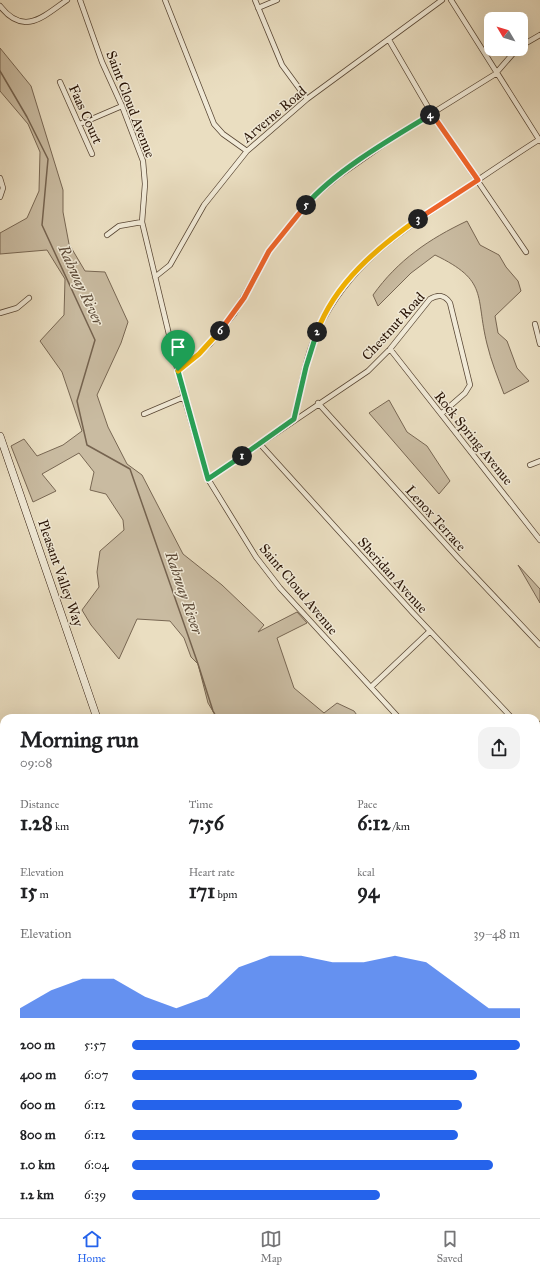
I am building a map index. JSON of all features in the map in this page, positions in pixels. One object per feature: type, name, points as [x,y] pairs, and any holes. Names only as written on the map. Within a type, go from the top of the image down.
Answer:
[{"type":"main road","name":"Pleasant Valley Way","points":[[0,436],[97,714]]},
{"type":"street","points":[[0,6],[19,20],[30,23],[43,17],[67,0]]},
{"type":"street","name":"Saint Cloud Avenue","points":[[80,0],[102,62],[139,147],[144,166],[145,184],[142,222],[184,397],[208,479],[256,557],[280,588],[395,714]]},
{"type":"street","points":[[165,0],[214,124],[223,134],[247,151]]},
{"type":"street","points":[[255,0],[282,65],[307,99]]},
{"type":"street","points":[[258,8],[277,0]]},
{"type":"street","name":"Arverne Road","points":[[155,277],[170,265],[204,205],[247,151],[307,99],[442,0]]},
{"type":"street","points":[[294,419],[318,329],[336,296],[364,263],[390,240],[540,140],[451,0]]},
{"type":"street","points":[[528,42],[540,35]]},
{"type":"street","points":[[389,40],[432,114],[526,252]]},
{"type":"street","points":[[178,371],[210,344],[234,314],[269,251],[309,202],[340,175],[394,137],[497,73],[511,56]]},
{"type":"street","name":"Faas Court","points":[[60,82],[80,124],[92,154]]},
{"type":"street","points":[[80,124],[122,106]]},
{"type":"street","points":[[0,178],[3,188],[0,197]]},
{"type":"street","points":[[108,235],[119,226],[142,222]]},
{"type":"street","name":"Chestnut Road","points":[[208,479],[294,419],[368,371],[390,349],[430,299],[437,296],[448,300],[451,306],[470,385],[465,393],[440,414]]},
{"type":"street","points":[[0,313],[17,308],[29,298]]},
{"type":"street","points":[[535,324],[540,344]]},
{"type":"street","name":"Rock Spring Avenue","points":[[390,349],[540,540]]},
{"type":"street","points":[[144,414],[184,397]]},
{"type":"street","name":"Lenox Terrace","points":[[318,403],[458,558],[540,645]]},
{"type":"street","name":"Sheridan Avenue","points":[[260,444],[430,632],[508,714]]},
{"type":"street","points":[[530,465],[540,461]]},
{"type":"street","points":[[371,687],[430,632]]},
{"type":"shaded area","points":[[0,48],[31,86],[63,190],[63,212],[69,244],[85,271],[105,272],[128,322],[121,343],[97,395],[108,427],[127,464],[142,475],[183,554],[222,585],[264,625],[258,632],[297,612],[307,623],[277,638],[294,688],[324,713],[337,703],[354,711],[356,714],[215,714],[208,703],[198,664],[191,657],[184,638],[170,621],[137,619],[119,659],[91,625],[82,610],[99,587],[97,572],[100,551],[124,530],[123,520],[106,494],[90,490],[94,472],[79,453],[42,474],[56,491],[33,502],[11,446],[24,439],[37,456],[63,445],[82,431],[62,372],[40,341],[64,315],[65,279],[47,250],[0,254],[0,233],[27,218],[39,191],[40,152],[28,124],[0,91]]},
{"type":"shaded area","points":[[467,221],[480,245],[499,255],[506,267],[518,281],[521,291],[495,316],[498,333],[507,341],[517,368],[529,381],[504,394],[489,350],[477,291],[472,282],[464,273],[452,264],[435,255],[411,273],[378,306],[373,295],[393,271],[415,252],[440,235]]},
{"type":"shaded area","points":[[389,400],[407,432],[427,446],[450,481],[439,494],[369,413]]},
{"type":"shaded area","points":[[518,565],[540,589],[540,603]]},
{"type":"waterway","name":"Rahway River","points":[[0,71],[27,117],[48,159],[42,225],[95,340],[77,401],[87,445],[130,469],[215,714]]},
{"type":"route","points":[[432,114],[478,180],[403,230],[369,257],[358,268],[336,296],[318,329],[306,367],[294,419],[208,479],[178,371],[210,344],[234,314],[269,251],[309,202],[340,175],[394,137],[432,114]]}]
